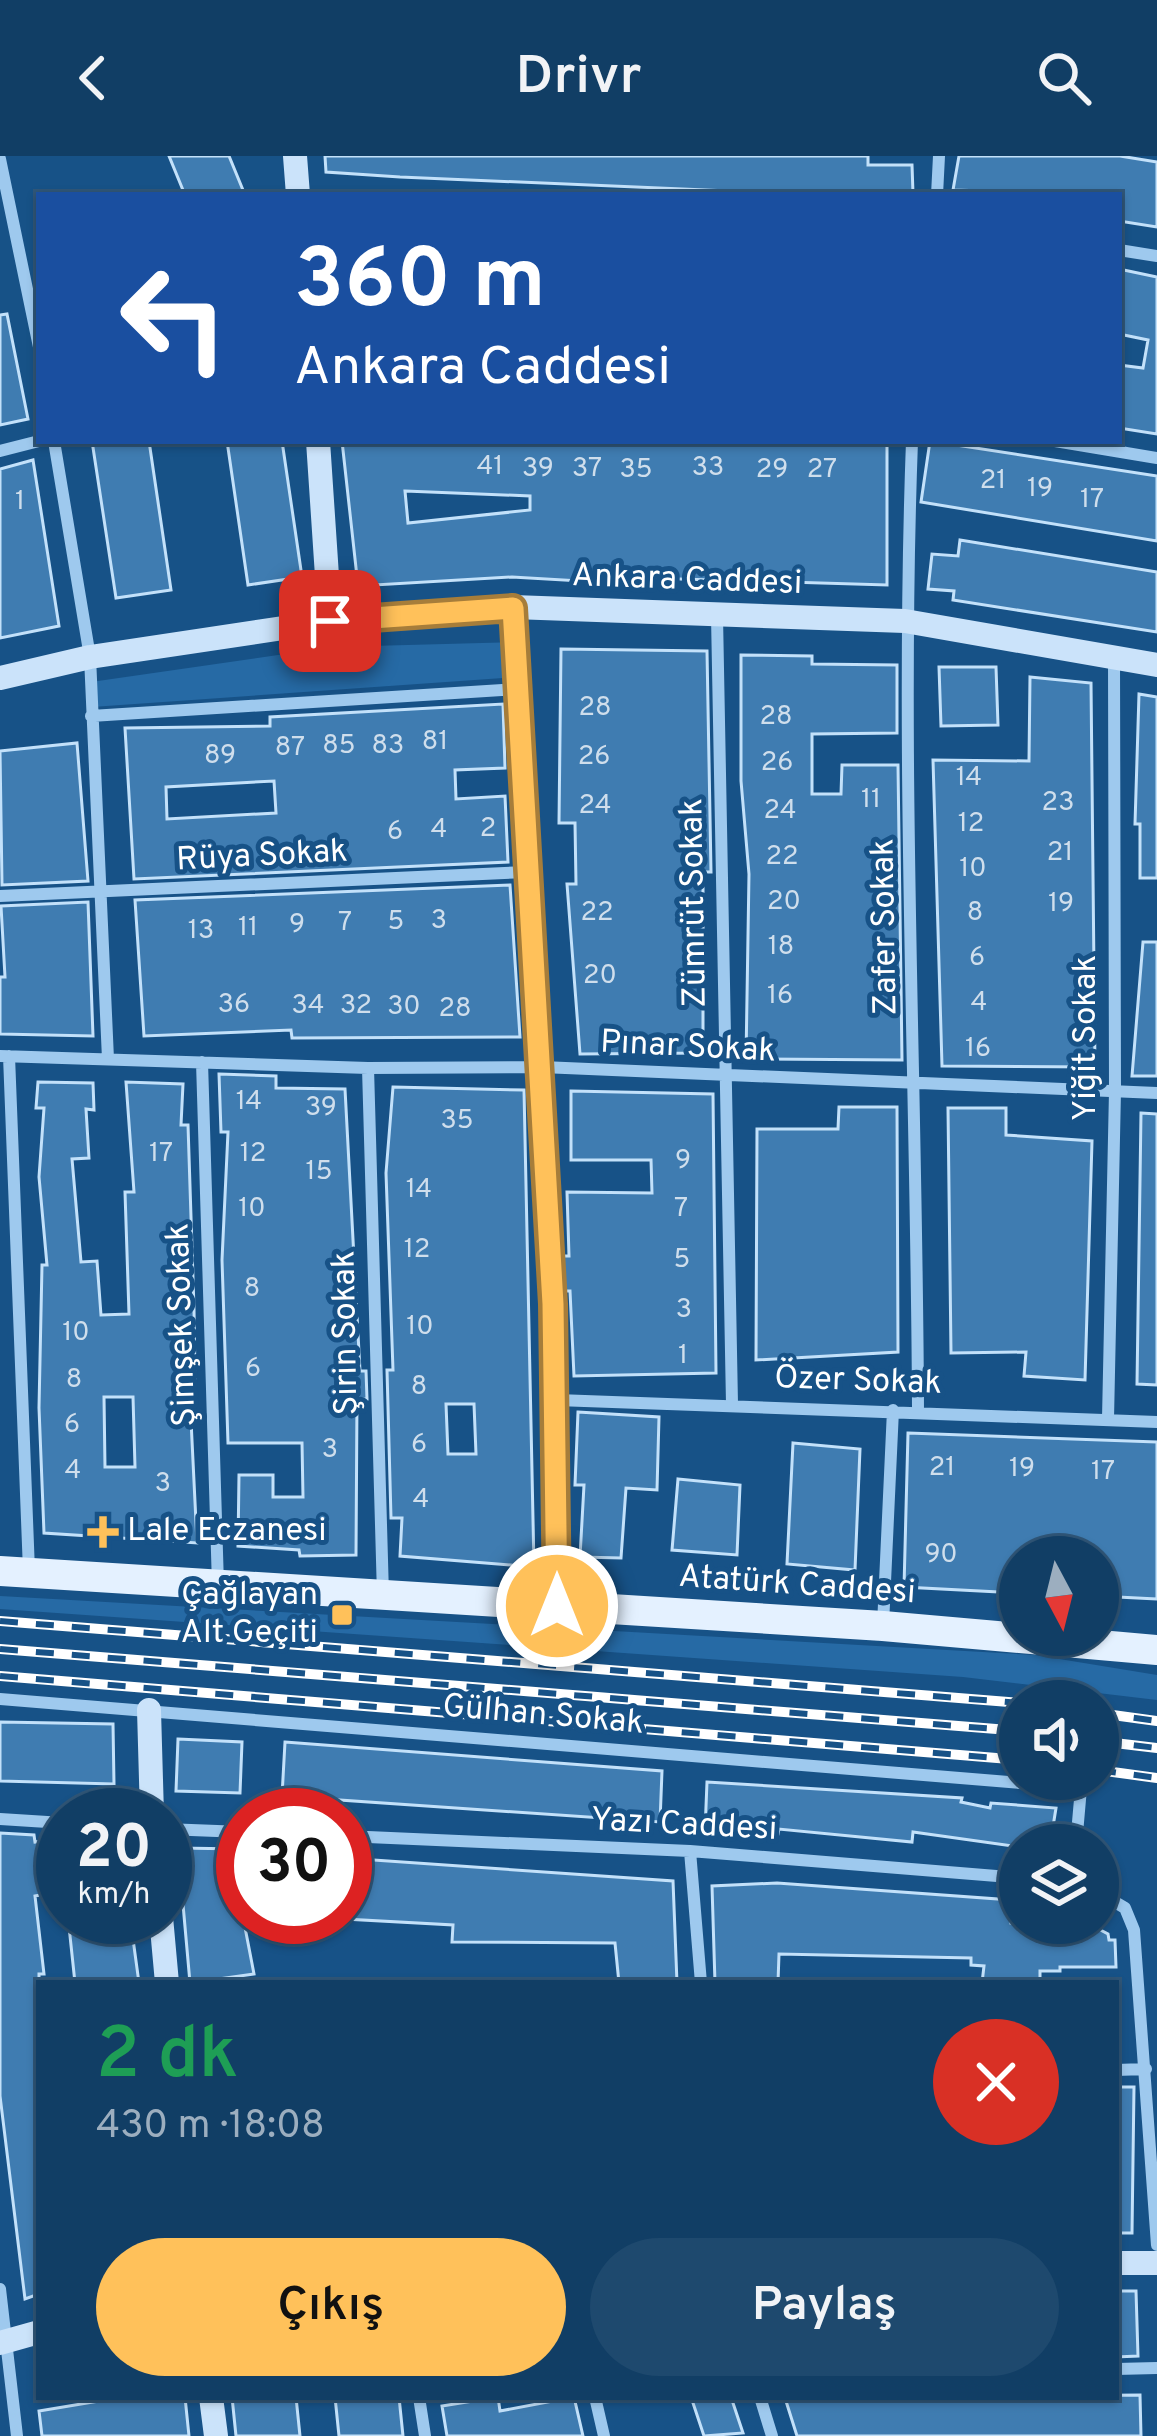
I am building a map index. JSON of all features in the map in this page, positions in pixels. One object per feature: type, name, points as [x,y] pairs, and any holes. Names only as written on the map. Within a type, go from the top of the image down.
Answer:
[{"type":"main road","points":[[295,156],[298,192]]},
{"type":"main road","points":[[318,444],[330,621]]},
{"type":"main road","name":"Ankara Caddesi","points":[[0,678],[90,657],[330,621],[513,608],[905,621],[1157,665]]},
{"type":"main road","name":"Atatürk Caddesi","points":[[15,1572],[883,1626],[1157,1650]]},
{"type":"main road","points":[[149,1710],[151,1788]]},
{"type":"main road","points":[[163,1944],[167,1980]]},
{"type":"main road","points":[[1119,2263],[1157,2263]]},
{"type":"main road","points":[[3,2342],[36,2333]]},
{"type":"main road","points":[[211,2400],[216,2436]]},
{"type":"street","points":[[937,192],[939,156]]},
{"type":"street","points":[[0,159],[36,333]]},
{"type":"street","points":[[0,242],[16,238]]},
{"type":"street","points":[[1122,250],[1157,256]]},
{"type":"street","points":[[0,451],[36,442]]},
{"type":"street","points":[[54,444],[90,657],[108,1059]]},
{"type":"street","name":"Zafer Sokak","points":[[912,444],[905,621],[917,1085],[918,1412]]},
{"type":"street","points":[[1073,444],[1157,458]]},
{"type":"street","points":[[513,608],[557,1400],[557,1606]]},
{"type":"street","name":"Zümrüt Sokak","points":[[717,616],[732,1404]]},
{"type":"street","name":"Yiğit Sokak","points":[[1108,1420],[1115,1091],[1114,657]]},
{"type":"street","points":[[92,716],[517,689]]},
{"type":"street","name":"Rüya Sokak","points":[[0,896],[526,872]]},
{"type":"street","points":[[5,1056],[15,1572]]},
{"type":"street","name":"Pınar Sokak","points":[[5,1056],[368,1068],[542,1066],[725,1078],[1157,1093]]},
{"type":"street","name":"Şimşek Sokak","points":[[202,1062],[218,1586]]},
{"type":"street","name":"Şirin Sokak","points":[[368,1068],[383,1597]]},
{"type":"street","name":"Özer Sokak","points":[[557,1400],[1157,1421]]},
{"type":"street","points":[[883,1626],[893,1410]]},
{"type":"street","name":"Gülhan Sokak","points":[[0,1699],[1081,1788],[1078,1824]]},
{"type":"street","points":[[0,1819],[36,1821]]},
{"type":"street","name":"Yazı Caddesi","points":[[372,1837],[690,1851],[999,1876]]},
{"type":"street","points":[[690,1851],[701,1980]]},
{"type":"street","points":[[1119,1904],[1134,1930],[1150,2030],[1146,2069],[1157,2245]]},
{"type":"street","points":[[1119,2070],[1146,2069]]},
{"type":"street","points":[[0,2288],[17,2436]]},
{"type":"street","points":[[1119,2369],[1157,2368]]},
{"type":"street","points":[[419,2400],[425,2436]]},
{"type":"street","points":[[597,2400],[604,2436]]},
{"type":"street","points":[[761,2400],[772,2436]]},
{"type":"shaded area","points":[[515,642],[517,677],[92,707],[91,682],[333,647]]},
{"type":"shaded area","points":[[0,1596],[1041,1656],[1157,1675],[1157,1700],[1119,1695],[1119,1680],[999,1681],[0,1609]]},
{"type":"building","points":[[169,156],[229,156],[244,192],[184,192]]},
{"type":"building","points":[[325,156],[868,156],[868,165],[912,165],[913,192],[753,192],[326,172]]},
{"type":"building","points":[[959,156],[1120,156],[1157,162],[1157,227],[1122,221],[1122,192],[953,190]]},
{"type":"building","points":[[1122,270],[1157,277],[1157,434],[1122,428],[1122,365],[1143,368],[1148,340],[1122,335]]},
{"type":"building","points":[[7,314],[28,419],[0,425],[0,315]]},
{"type":"building","points":[[92,444],[149,444],[171,590],[116,598]]},
{"type":"building","points":[[227,444],[282,444],[302,577],[248,585]]},
{"type":"building","points":[[342,444],[887,444],[887,585],[512,577],[358,586]],"holes":[[[405,491],[530,496],[530,510],[408,523]]]},
{"type":"building","points":[[930,444],[1157,476],[1157,541],[921,502]]},
{"type":"building","points":[[33,460],[59,626],[0,638],[0,469]]},
{"type":"building","points":[[960,540],[1157,572],[1157,632],[953,600],[954,591],[928,589],[932,554],[958,556]]},
{"type":"building","points":[[561,649],[707,651],[711,872],[703,872],[703,1053],[580,1054],[567,884],[576,884],[575,823],[559,823]]},
{"type":"building","points":[[741,655],[812,656],[812,664],[897,665],[897,733],[812,734],[812,794],[841,794],[842,765],[898,765],[902,1060],[746,1059],[749,874],[741,781]]},
{"type":"building","points":[[939,667],[996,667],[998,725],[941,726]]},
{"type":"building","points":[[1030,677],[1091,683],[1095,1067],[942,1066],[933,760],[1029,761]]},
{"type":"building","points":[[1139,694],[1157,697],[1157,878],[1140,878],[1140,824],[1135,824]]},
{"type":"building","points":[[503,704],[505,768],[455,770],[456,799],[505,796],[508,862],[134,879],[125,728],[270,726],[270,717]],"holes":[[[274,781],[276,813],[167,819],[166,787]]]},
{"type":"building","points":[[77,743],[88,881],[2,885],[0,751]]},
{"type":"building","points":[[510,885],[520,1037],[292,1038],[291,1030],[144,1036],[135,900]]},
{"type":"building","points":[[88,902],[93,1036],[0,1034],[0,977],[5,977],[1,906]]},
{"type":"building","points":[[1143,942],[1157,942],[1157,1076],[1132,1076]]},
{"type":"building","points":[[219,1074],[276,1076],[276,1088],[345,1089],[360,1371],[366,1371],[367,1399],[357,1399],[356,1555],[300,1556],[299,1550],[238,1546],[239,1475],[273,1475],[273,1497],[303,1497],[302,1443],[228,1443],[222,1260],[228,1132],[221,1132]]},
{"type":"building","points":[[38,1082],[93,1083],[94,1110],[86,1109],[89,1158],[72,1159],[81,1262],[97,1261],[101,1315],[129,1314],[125,1192],[134,1192],[126,1082],[183,1084],[181,1125],[188,1125],[194,1309],[195,1378],[189,1379],[197,1543],[44,1533],[39,1408],[42,1265],[47,1265],[39,1177],[44,1108],[36,1108]],"holes":[[[104,1397],[133,1397],[135,1467],[105,1467]]]},
{"type":"building","points":[[393,1087],[524,1090],[534,1567],[400,1556],[402,1518],[391,1518],[387,1370],[393,1370],[386,1173]],"holes":[[[446,1404],[474,1404],[476,1454],[448,1454]]]},
{"type":"building","points":[[571,1091],[713,1094],[716,1373],[574,1376],[570,1291],[562,1291],[562,1256],[569,1256],[567,1192],[652,1193],[651,1160],[571,1160]]},
{"type":"building","points":[[839,1107],[897,1107],[898,1352],[756,1360],[757,1129],[838,1129]]},
{"type":"building","points":[[948,1108],[1006,1108],[1006,1135],[1092,1141],[1085,1380],[1024,1376],[1026,1352],[951,1353]]},
{"type":"building","points":[[1141,1113],[1157,1114],[1157,1385],[1137,1384]]},
{"type":"building","points":[[578,1412],[659,1417],[657,1490],[626,1488],[621,1558],[580,1557],[584,1485],[575,1485]]},
{"type":"building","points":[[908,1433],[1157,1442],[1157,1599],[1119,1597],[1119,1536],[999,1536],[999,1592],[904,1587]]},
{"type":"building","points":[[793,1443],[860,1449],[855,1570],[787,1564]]},
{"type":"building","points":[[678,1479],[740,1485],[737,1555],[672,1550]]},
{"type":"building","points":[[0,1722],[113,1724],[114,1784],[0,1781]]},
{"type":"building","points":[[178,1739],[242,1742],[240,1788],[216,1788],[216,1792],[176,1788]]},
{"type":"building","points":[[285,1742],[662,1771],[660,1822],[372,1802],[372,1788],[282,1788]]},
{"type":"building","points":[[707,1782],[962,1798],[961,1802],[990,1808],[991,1803],[1056,1808],[1053,1824],[999,1824],[999,1844],[913,1832],[912,1842],[779,1829],[778,1834],[705,1831]]},
{"type":"building","points":[[0,1833],[34,1835],[36,1944],[41,1944],[44,1974],[36,1980],[36,2295],[25,2299],[0,2096]]},
{"type":"building","points":[[192,1848],[216,1849],[216,1944],[248,1944],[254,1974],[190,1980],[187,1944],[192,1944]]},
{"type":"building","points":[[372,1860],[673,1881],[677,1980],[619,1980],[615,1943],[452,1942],[453,1925],[372,1920]]},
{"type":"building","points":[[777,1883],[999,1899],[999,1944],[1115,1944],[1116,1967],[1060,1967],[1060,1971],[1040,1971],[1040,1980],[982,1980],[984,1966],[971,1965],[971,1958],[779,1954],[778,1980],[715,1980],[712,1886]]},
{"type":"building","points":[[71,1944],[134,1944],[139,1980],[75,1980]]},
{"type":"building","points":[[1119,2087],[1134,2087],[1132,2233],[1119,2233]]},
{"type":"building","points":[[1119,2291],[1136,2291],[1138,2356],[1119,2357]]},
{"type":"building","points":[[1119,2395],[1140,2395],[1141,2436],[797,2436],[786,2400],[1119,2400]]},
{"type":"building","points":[[105,2400],[185,2400],[189,2436],[42,2436],[39,2411]]},
{"type":"building","points":[[232,2400],[296,2400],[300,2436],[236,2436]]},
{"type":"building","points":[[335,2400],[399,2400],[403,2436],[339,2436]]},
{"type":"building","points":[[498,2400],[500,2411],[575,2400],[583,2436],[447,2436],[442,2406]]},
{"type":"building","points":[[692,2400],[732,2400],[743,2433],[704,2436]]},
{"type":"railway","points":[[0,1621],[999,1701]]},
{"type":"railway","points":[[0,1649],[999,1729]]},
{"type":"railway","points":[[0,1676],[999,1758]]},
{"type":"railway","points":[[1119,1716],[1157,1721]]},
{"type":"railway","points":[[1119,1743],[1157,1748]]},
{"type":"railway","points":[[1119,1773],[1157,1778]]},
{"type":"place","name":"Lale Eczanesi","points":[[103,1532]]},
{"type":"place","name":"Çağlayan Alt Geçiti","points":[[342,1615]]},
{"type":"route","points":[[330,621],[513,608],[553,1304],[557,1606]]}]
